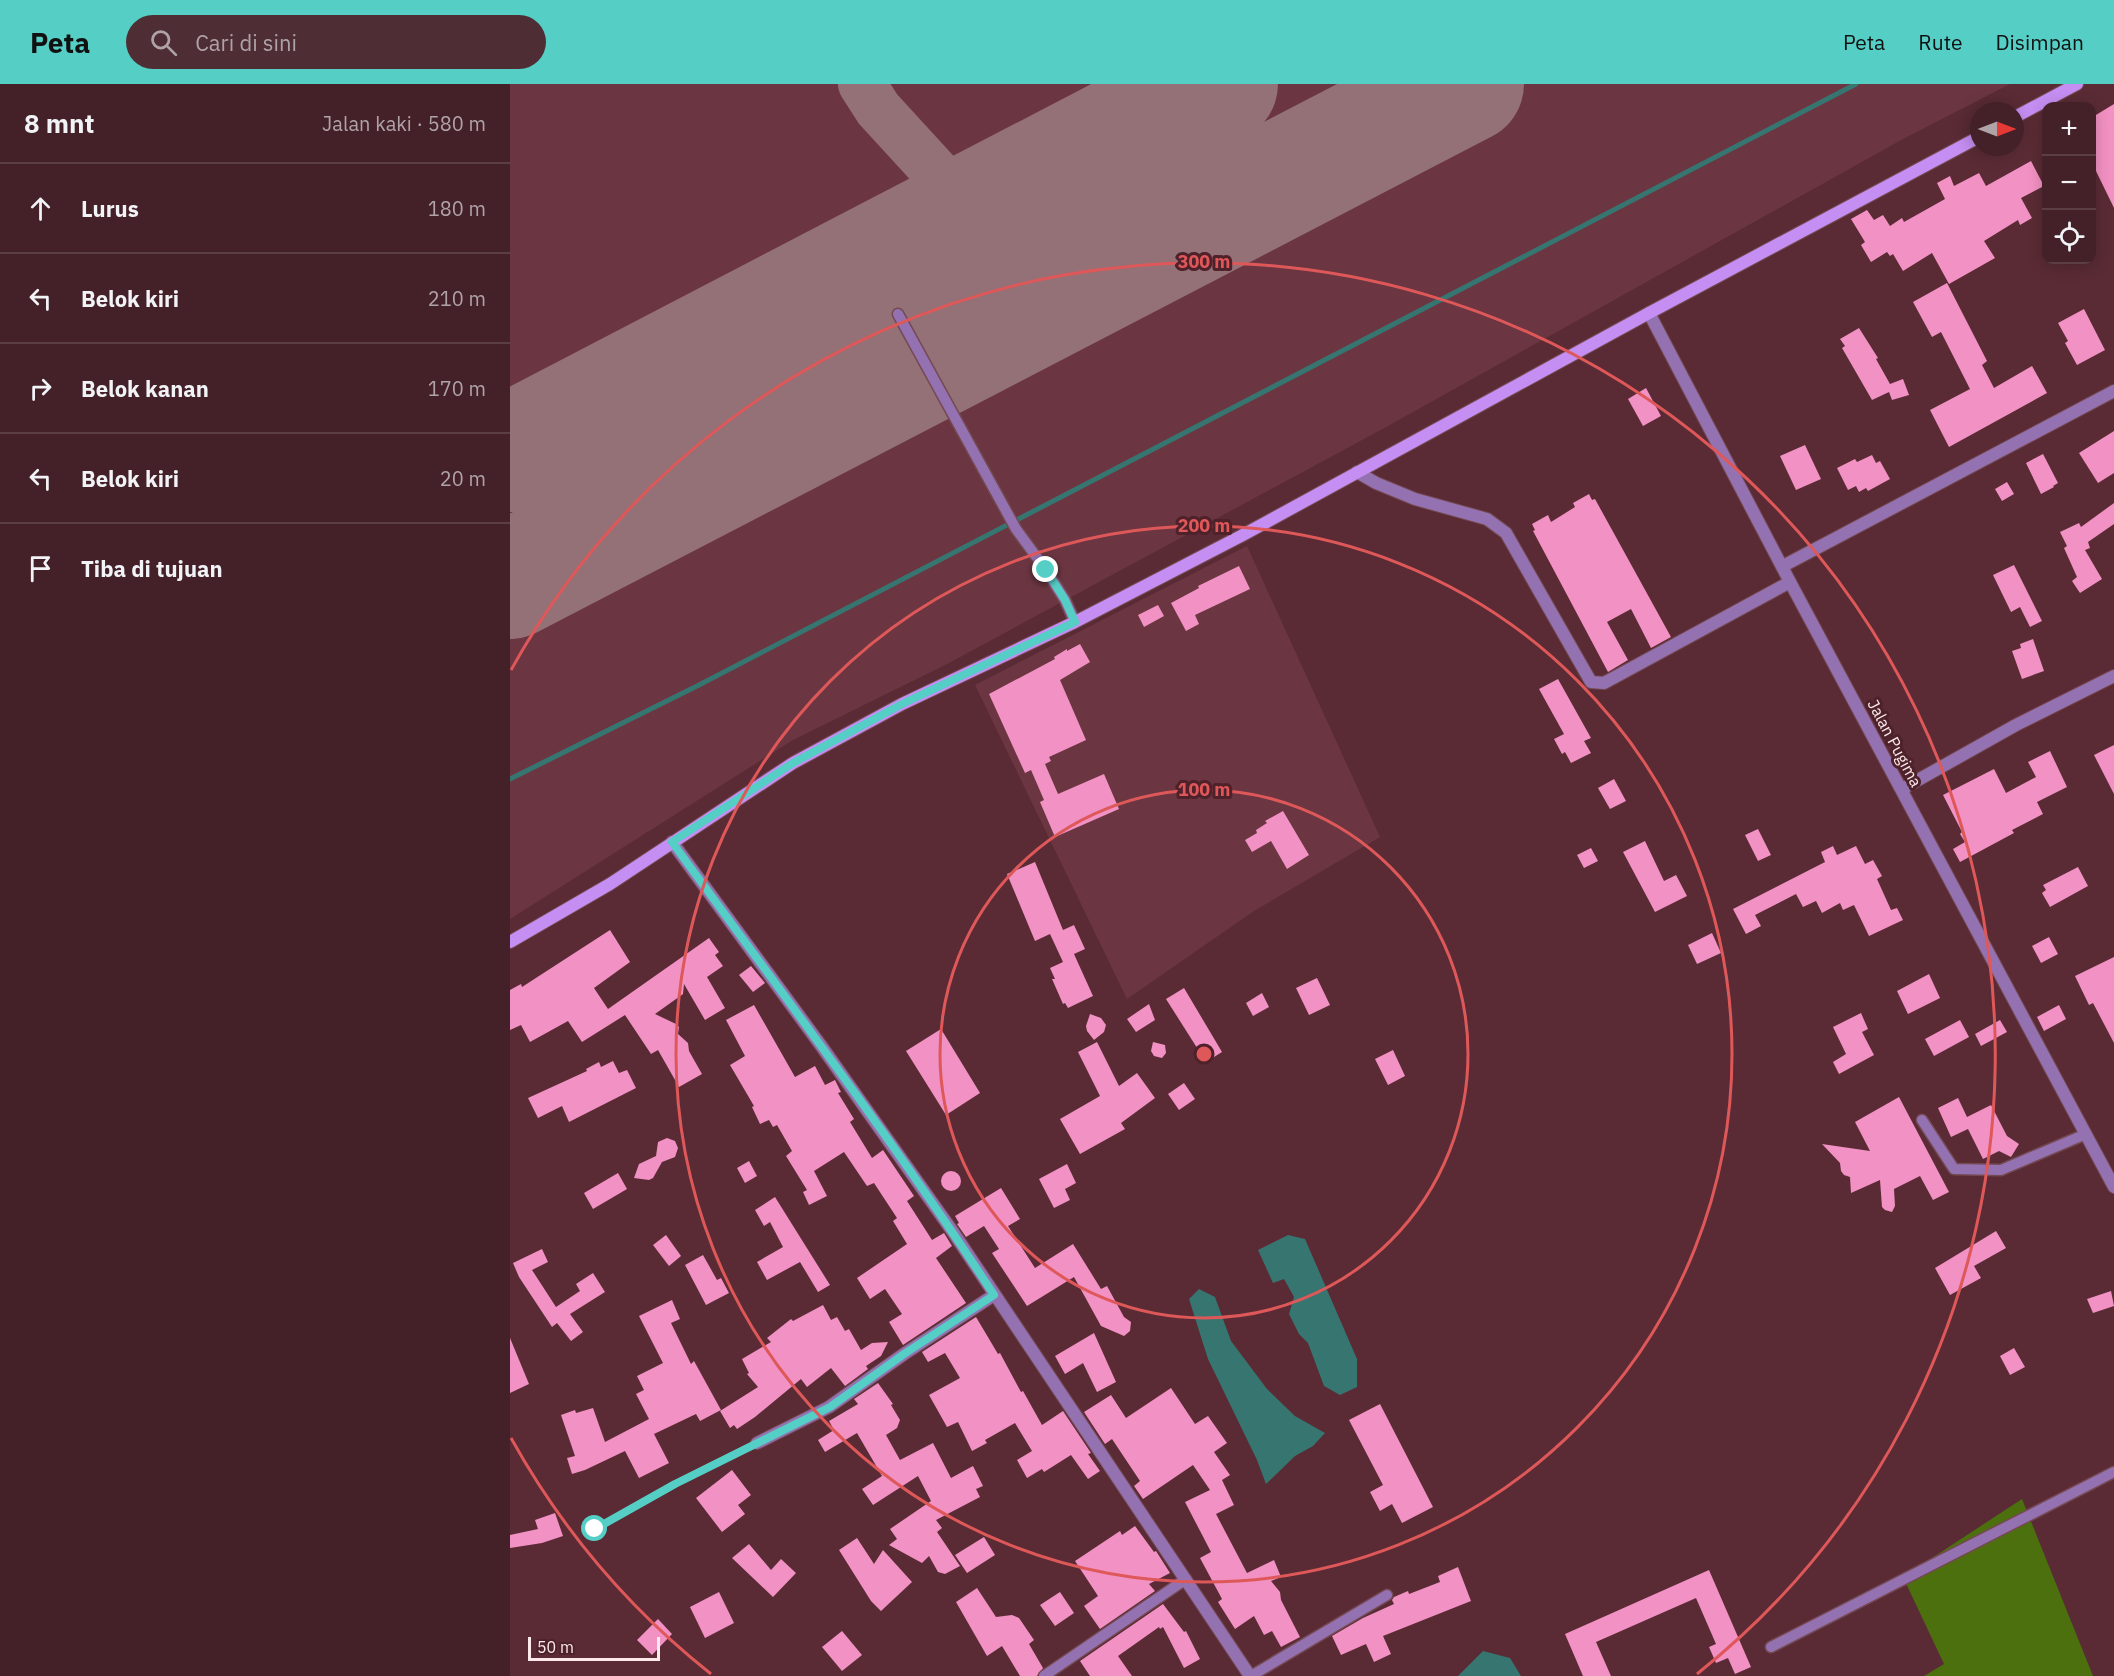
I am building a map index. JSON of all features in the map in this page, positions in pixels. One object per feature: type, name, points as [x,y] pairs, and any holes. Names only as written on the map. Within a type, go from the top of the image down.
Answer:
[{"type":"main road","points":[[2024,112],[2077,84]]},
{"type":"main road","points":[[510,942],[610,884],[793,763],[902,704],[1075,622],[1970,141]]},
{"type":"street","name":"Jalan Pugima","points":[[1649,313],[1790,582],[2114,1187]]},
{"type":"street","points":[[1783,566],[2114,391]]},
{"type":"street","points":[[1357,472],[1376,483],[1414,499],[1487,519],[1506,533],[1591,682],[1604,683],[1622,674],[1790,582]]},
{"type":"street","points":[[1902,789],[2016,725],[2114,676]]},
{"type":"street","points":[[672,842],[953,1232],[1251,1676]]},
{"type":"street","points":[[757,1443],[830,1407],[904,1354],[994,1295]]},
{"type":"lane","points":[[898,314],[1009,517],[1065,600],[1075,622]]},
{"type":"lane","points":[[1922,1120],[1954,1169],[2001,1170],[2086,1134]]},
{"type":"lane","points":[[1771,1647],[2114,1472]]},
{"type":"lane","points":[[1044,1676],[1186,1580]]},
{"type":"lane","points":[[1251,1676],[1387,1595]]},
{"type":"path","points":[[595,1529],[675,1484],[757,1443]]},
{"type":"shaded area","points":[[510,84],[2010,84],[1975,102],[1970,102],[1970,105],[1903,139],[1388,426],[949,663],[793,740],[510,919]]},
{"type":"shaded area","points":[[1247,546],[1380,837],[1254,911],[1127,999],[975,685]]},
{"type":"green space","points":[[2022,1499],[2093,1676],[1924,1676],[1944,1664],[1903,1577]]},
{"type":"water","points":[[1288,1235],[1305,1239],[1357,1359],[1357,1387],[1340,1395],[1324,1386],[1308,1343],[1299,1334],[1289,1314],[1294,1297],[1284,1279],[1273,1283],[1258,1250]]},
{"type":"water","points":[[1199,1289],[1215,1297],[1231,1341],[1267,1389],[1295,1416],[1325,1433],[1313,1446],[1295,1456],[1266,1484],[1257,1460],[1208,1359],[1189,1299]]},
{"type":"water","points":[[1483,1651],[1510,1658],[1521,1676],[1458,1676]]},
{"type":"building","points":[[2114,104],[2114,208],[2096,171],[2096,115]]},
{"type":"building","points":[[2031,161],[2042,182],[2042,187],[2021,198],[2032,218],[2020,225],[2018,220],[1984,241],[1995,258],[1949,284],[1932,253],[1903,271],[1893,254],[1890,256],[1887,252],[1871,262],[1861,245],[1865,242],[1851,219],[1867,210],[1874,220],[1883,215],[1890,226],[1902,218],[1904,222],[1945,199],[1937,183],[1950,176],[1954,186],[1979,173],[1986,186]]},
{"type":"building","points":[[1947,283],[1987,361],[1982,365],[1994,388],[2032,366],[2047,393],[1949,447],[1930,410],[1970,389],[1941,332],[1932,337],[1913,302]]},
{"type":"building","points":[[2084,309],[2105,350],[2077,365],[2065,343],[2068,341],[2058,323]]},
{"type":"building","points":[[1859,328],[1878,358],[1876,359],[1890,384],[1903,379],[1909,395],[1892,400],[1889,392],[1872,400],[1842,348],[1845,346],[1840,339]]},
{"type":"building","points":[[1646,388],[1661,416],[1643,426],[1628,399]]},
{"type":"building","points":[[2114,431],[2114,473],[2098,483],[2079,453]]},
{"type":"building","points":[[1805,445],[1821,479],[1796,490],[1780,456]]},
{"type":"building","points":[[2043,454],[2058,483],[2041,494],[2026,463]]},
{"type":"building","points":[[1872,455],[1876,463],[1880,461],[1890,479],[1868,491],[1866,488],[1859,492],[1856,486],[1848,490],[1837,468],[1855,459],[1857,462]]},
{"type":"building","points":[[2007,482],[2014,494],[2002,501],[1995,489]]},
{"type":"building","points":[[1589,494],[1592,500],[1595,499],[1671,637],[1651,648],[1631,609],[1607,622],[1628,660],[1608,672],[1533,531],[1535,530],[1532,524],[1548,515],[1551,522],[1575,507],[1573,503]]},
{"type":"building","points":[[2114,503],[2114,524],[2088,542],[2090,548],[2085,550],[2102,579],[2080,593],[2072,581],[2077,577],[2064,548],[2067,546],[2060,532],[2079,523],[2081,527]]},
{"type":"building","points":[[2014,565],[2042,621],[2030,627],[2020,607],[2011,612],[1993,575]]},
{"type":"building","points":[[1239,566],[1250,589],[1195,615],[1199,624],[1186,631],[1171,603],[1199,588],[1198,586]]},
{"type":"building","points":[[1158,605],[1164,616],[1144,627],[1138,615]]},
{"type":"building","points":[[2033,639],[2044,671],[2022,679],[2012,651],[2021,648],[2020,644]]},
{"type":"building","points":[[1080,644],[1090,662],[1060,680],[1086,740],[1049,757],[1051,761],[1045,764],[1058,794],[1104,774],[1119,809],[1055,837],[1040,802],[1044,800],[1031,770],[1025,773],[989,694],[1055,659],[1054,657],[1067,649],[1067,651]]},
{"type":"building","points":[[1558,679],[1591,738],[1584,741],[1591,753],[1571,763],[1565,752],[1562,754],[1554,739],[1564,734],[1539,689]]},
{"type":"building","points":[[2114,745],[2114,794],[2094,755]]},
{"type":"building","points":[[2050,751],[2067,787],[2037,802],[2043,814],[2012,830],[2014,833],[1960,862],[1953,849],[1965,842],[1943,795],[1994,769],[2006,793],[2036,777],[2028,762]]},
{"type":"building","points":[[1614,779],[1626,801],[1610,809],[1598,788]]},
{"type":"building","points":[[1283,811],[1309,855],[1287,869],[1271,841],[1252,852],[1245,840],[1257,833],[1256,830],[1267,823],[1265,821]]},
{"type":"building","points":[[1758,829],[1771,855],[1758,861],[1745,835]]},
{"type":"building","points":[[1645,841],[1664,881],[1676,875],[1687,896],[1655,912],[1623,852]]},
{"type":"building","points":[[1833,846],[1837,855],[1856,846],[1865,864],[1873,860],[1882,876],[1877,879],[1891,910],[1897,908],[1903,920],[1869,936],[1854,905],[1843,910],[1840,903],[1822,913],[1816,901],[1803,907],[1796,894],[1755,915],[1761,926],[1746,934],[1733,909],[1825,862],[1821,852]]},
{"type":"building","points":[[1591,848],[1598,861],[1584,868],[1577,855]]},
{"type":"building","points":[[1035,862],[1063,930],[1074,925],[1085,949],[1074,954],[1093,996],[1068,1008],[1065,1003],[1063,1004],[1052,979],[1055,979],[1050,968],[1063,962],[1050,934],[1035,941],[1007,874]]},
{"type":"building","points":[[2078,867],[2088,886],[2050,907],[2042,893],[2046,890],[2043,885]]},
{"type":"building","points":[[610,930],[630,962],[594,988],[608,1009],[709,938],[719,952],[715,955],[723,966],[707,977],[725,1008],[705,1020],[684,984],[683,994],[655,1014],[679,1027],[678,1034],[688,1043],[689,1051],[702,1074],[679,1087],[658,1050],[651,1054],[625,1015],[582,1042],[568,1021],[530,1042],[521,1025],[510,1030],[510,990],[521,984],[522,987]]},
{"type":"building","points":[[1712,933],[1721,953],[1697,964],[1688,945]]},
{"type":"building","points":[[2049,937],[2058,954],[2041,963],[2032,946]]},
{"type":"building","points":[[2114,957],[2114,1043],[2093,1003],[2089,1005],[2075,976]]},
{"type":"building","points":[[751,966],[765,983],[753,992],[739,975]]},
{"type":"building","points":[[1929,974],[1940,998],[1908,1014],[1897,991]]},
{"type":"building","points":[[1317,978],[1330,1005],[1309,1015],[1296,988]]},
{"type":"building","points":[[1184,988],[1222,1052],[1206,1062],[1166,999]]},
{"type":"building","points":[[1262,993],[1269,1007],[1253,1016],[1246,1003]]},
{"type":"building","points":[[1149,1004],[1155,1020],[1136,1032],[1127,1019]]},
{"type":"building","points":[[754,1005],[795,1077],[815,1066],[825,1085],[835,1080],[841,1092],[838,1093],[854,1119],[850,1122],[872,1158],[883,1150],[914,1196],[907,1201],[932,1240],[944,1233],[952,1246],[936,1258],[966,1303],[903,1345],[889,1322],[902,1314],[885,1289],[870,1299],[857,1278],[907,1244],[893,1221],[897,1218],[874,1183],[867,1186],[844,1152],[814,1171],[827,1196],[809,1205],[803,1192],[807,1190],[786,1156],[792,1151],[777,1125],[773,1127],[769,1120],[760,1124],[752,1107],[754,1106],[730,1065],[745,1056],[726,1020]]},
{"type":"building","points":[[2059,1005],[2066,1019],[2044,1031],[2037,1017]]},
{"type":"building","points":[[1861,1013],[1868,1029],[1862,1032],[1874,1055],[1839,1074],[1833,1062],[1846,1054],[1833,1027]]},
{"type":"building","points":[[1090,1014],[1101,1018],[1106,1025],[1104,1032],[1094,1040],[1086,1026]]},
{"type":"building","points":[[1960,1020],[1969,1037],[1934,1056],[1925,1039]]},
{"type":"building","points":[[2000,1020],[2007,1032],[1981,1046],[1975,1034]]},
{"type":"building","points":[[941,1029],[980,1093],[946,1115],[906,1051]]},
{"type":"building","points":[[1097,1042],[1119,1086],[1137,1073],[1155,1098],[1121,1123],[1125,1129],[1080,1154],[1060,1119],[1100,1096],[1078,1052]]},
{"type":"building","points":[[1153,1042],[1165,1045],[1166,1053],[1162,1058],[1154,1056],[1151,1051]]},
{"type":"building","points":[[1393,1050],[1405,1076],[1388,1085],[1375,1059]]},
{"type":"building","points":[[613,1061],[619,1073],[627,1070],[636,1088],[569,1122],[562,1106],[538,1118],[528,1098],[587,1071],[586,1069],[599,1062],[601,1067]]},
{"type":"building","points":[[1184,1083],[1195,1099],[1179,1110],[1168,1094]]},
{"type":"building","points":[[1899,1097],[1949,1192],[1933,1200],[1920,1176],[1894,1189],[1895,1206],[1892,1212],[1882,1207],[1880,1180],[1851,1193],[1850,1177],[1844,1175],[1840,1163],[1822,1144],[1870,1151],[1855,1122]]},
{"type":"building","points":[[1958,1098],[1967,1117],[1991,1105],[2007,1136],[2019,1144],[2011,1157],[1999,1151],[1983,1159],[1968,1129],[1951,1137],[1938,1108]]},
{"type":"building","points":[[667,1138],[675,1141],[678,1148],[675,1157],[662,1162],[653,1178],[649,1180],[634,1178],[639,1164],[656,1156],[658,1142]]},
{"type":"building","points":[[749,1161],[757,1176],[745,1183],[737,1168]]},
{"type":"building","points":[[1067,1164],[1076,1183],[1065,1189],[1070,1200],[1054,1208],[1039,1179]]},
{"type":"building","points":[[947,1171],[955,1171],[961,1177],[961,1185],[955,1191],[947,1191],[941,1185],[941,1177]]},
{"type":"building","points":[[618,1173],[627,1189],[593,1209],[584,1193]]},
{"type":"building","points":[[1001,1188],[1020,1219],[1008,1226],[1035,1268],[1073,1244],[1101,1289],[1107,1286],[1124,1317],[1131,1322],[1130,1331],[1124,1336],[1101,1326],[1074,1277],[1027,1306],[992,1253],[999,1249],[984,1226],[966,1237],[957,1224],[959,1223],[955,1216]]},
{"type":"building","points":[[775,1197],[830,1285],[818,1292],[800,1262],[767,1280],[757,1262],[783,1247],[770,1222],[764,1226],[755,1210]]},
{"type":"building","points":[[1996,1231],[2006,1248],[1974,1266],[1981,1278],[1950,1295],[1935,1268]]},
{"type":"building","points":[[666,1235],[681,1256],[669,1266],[653,1245]]},
{"type":"building","points":[[542,1249],[548,1262],[532,1270],[556,1307],[580,1291],[576,1284],[593,1273],[605,1292],[570,1314],[583,1332],[571,1341],[557,1323],[552,1327],[519,1277],[513,1263]]},
{"type":"building","points":[[703,1255],[717,1280],[721,1278],[729,1293],[706,1305],[685,1265]]},
{"type":"building","points":[[2111,1291],[2114,1306],[2093,1313],[2087,1299]]},
{"type":"building","points":[[672,1300],[680,1319],[671,1323],[691,1364],[694,1361],[721,1410],[700,1421],[696,1414],[654,1434],[669,1463],[639,1478],[625,1451],[572,1474],[567,1458],[575,1456],[561,1415],[575,1410],[576,1413],[593,1408],[605,1442],[649,1419],[636,1394],[644,1390],[637,1376],[663,1363],[639,1316]]},
{"type":"building","points":[[823,1305],[831,1320],[837,1317],[845,1331],[849,1329],[861,1350],[872,1343],[888,1342],[881,1356],[866,1366],[868,1369],[845,1386],[831,1368],[807,1387],[801,1379],[755,1417],[737,1429],[734,1425],[730,1428],[720,1411],[758,1387],[747,1374],[749,1373],[742,1359],[771,1342],[767,1338],[791,1319],[793,1321]]},
{"type":"building","points":[[976,1317],[1042,1425],[1063,1411],[1100,1471],[1088,1479],[1071,1455],[1044,1472],[1042,1469],[1027,1478],[1017,1460],[1032,1451],[1015,1423],[985,1440],[987,1443],[972,1451],[958,1422],[947,1427],[929,1395],[960,1378],[945,1353],[928,1362],[922,1352]]},
{"type":"building","points":[[1094,1333],[1116,1382],[1097,1392],[1083,1363],[1065,1374],[1055,1356]]},
{"type":"building","points":[[510,1338],[529,1384],[510,1393]]},
{"type":"building","points":[[2014,1348],[2025,1367],[2010,1375],[2000,1356]]},
{"type":"building","points":[[878,1383],[893,1404],[891,1405],[900,1420],[897,1428],[886,1435],[900,1460],[933,1443],[951,1478],[973,1466],[983,1486],[976,1489],[980,1497],[936,1520],[942,1528],[937,1532],[960,1566],[945,1574],[938,1572],[929,1556],[922,1563],[889,1545],[897,1539],[890,1529],[931,1501],[918,1476],[873,1505],[862,1489],[882,1476],[857,1433],[825,1452],[818,1440],[834,1430],[829,1421],[858,1404],[854,1399]]},
{"type":"building","points":[[1171,1388],[1195,1424],[1208,1416],[1227,1443],[1214,1452],[1230,1475],[1222,1480],[1234,1505],[1216,1514],[1247,1573],[1274,1560],[1281,1577],[1271,1581],[1280,1592],[1281,1600],[1300,1637],[1281,1647],[1272,1631],[1264,1635],[1254,1616],[1235,1629],[1218,1602],[1222,1599],[1200,1558],[1211,1552],[1185,1502],[1210,1490],[1193,1465],[1143,1499],[1134,1486],[1140,1481],[1112,1439],[1105,1444],[1084,1412],[1111,1395],[1126,1418]]},
{"type":"building","points":[[1380,1404],[1433,1507],[1402,1523],[1392,1504],[1380,1511],[1370,1492],[1383,1485],[1349,1420]]},
{"type":"building","points":[[732,1470],[751,1495],[738,1505],[745,1514],[722,1532],[696,1498]]},
{"type":"building","points":[[555,1513],[563,1536],[542,1543],[510,1548],[510,1535],[538,1529],[535,1520]]},
{"type":"building","points":[[1135,1526],[1154,1552],[1156,1551],[1170,1573],[1149,1584],[1155,1591],[1100,1629],[1084,1606],[1098,1596],[1075,1561],[1120,1531],[1122,1535]]},
{"type":"building","points":[[984,1537],[995,1555],[967,1573],[955,1555]]},
{"type":"building","points":[[857,1538],[874,1564],[883,1550],[912,1582],[881,1611],[871,1601],[839,1550]]},
{"type":"building","points":[[749,1544],[771,1570],[781,1559],[796,1573],[773,1597],[732,1558]]},
{"type":"building","points":[[1458,1567],[1471,1601],[1383,1636],[1391,1654],[1374,1662],[1366,1644],[1341,1655],[1332,1636],[1394,1604],[1392,1600],[1394,1597],[1440,1582],[1438,1576]]},
{"type":"building","points":[[1709,1570],[1751,1667],[1735,1674],[1728,1658],[1716,1663],[1709,1647],[1716,1644],[1696,1598],[1596,1642],[1611,1676],[1583,1676],[1565,1634]]},
{"type":"building","points":[[977,1588],[996,1617],[1012,1615],[1019,1618],[1034,1640],[1029,1644],[1043,1668],[1037,1676],[1020,1676],[1002,1646],[987,1656],[956,1602]]},
{"type":"building","points":[[719,1592],[734,1623],[705,1638],[690,1607]]},
{"type":"building","points":[[1060,1592],[1074,1613],[1055,1626],[1040,1605]]},
{"type":"building","points":[[1163,1604],[1184,1632],[1186,1631],[1200,1659],[1184,1668],[1163,1627],[1160,1629],[1159,1627],[1118,1656],[1132,1676],[1090,1676],[1080,1661]]},
{"type":"building","points":[[658,1619],[672,1634],[652,1655],[637,1640]]},
{"type":"building","points":[[842,1631],[862,1655],[842,1671],[822,1647]]},
{"type":"waterway","points":[[510,779],[699,685],[1856,84]]},
{"type":"taxiway","points":[[862,84],[878,109],[1011,254]]},
{"type":"runway","points":[[510,453],[1219,84]]},
{"type":"runway","points":[[510,580],[1465,84]]},
{"type":"route","points":[[595,1529],[675,1484],[830,1407],[904,1354],[994,1295],[953,1232],[822,1047],[672,842],[793,763],[902,704],[1075,622],[1065,600],[1046,570]]}]
